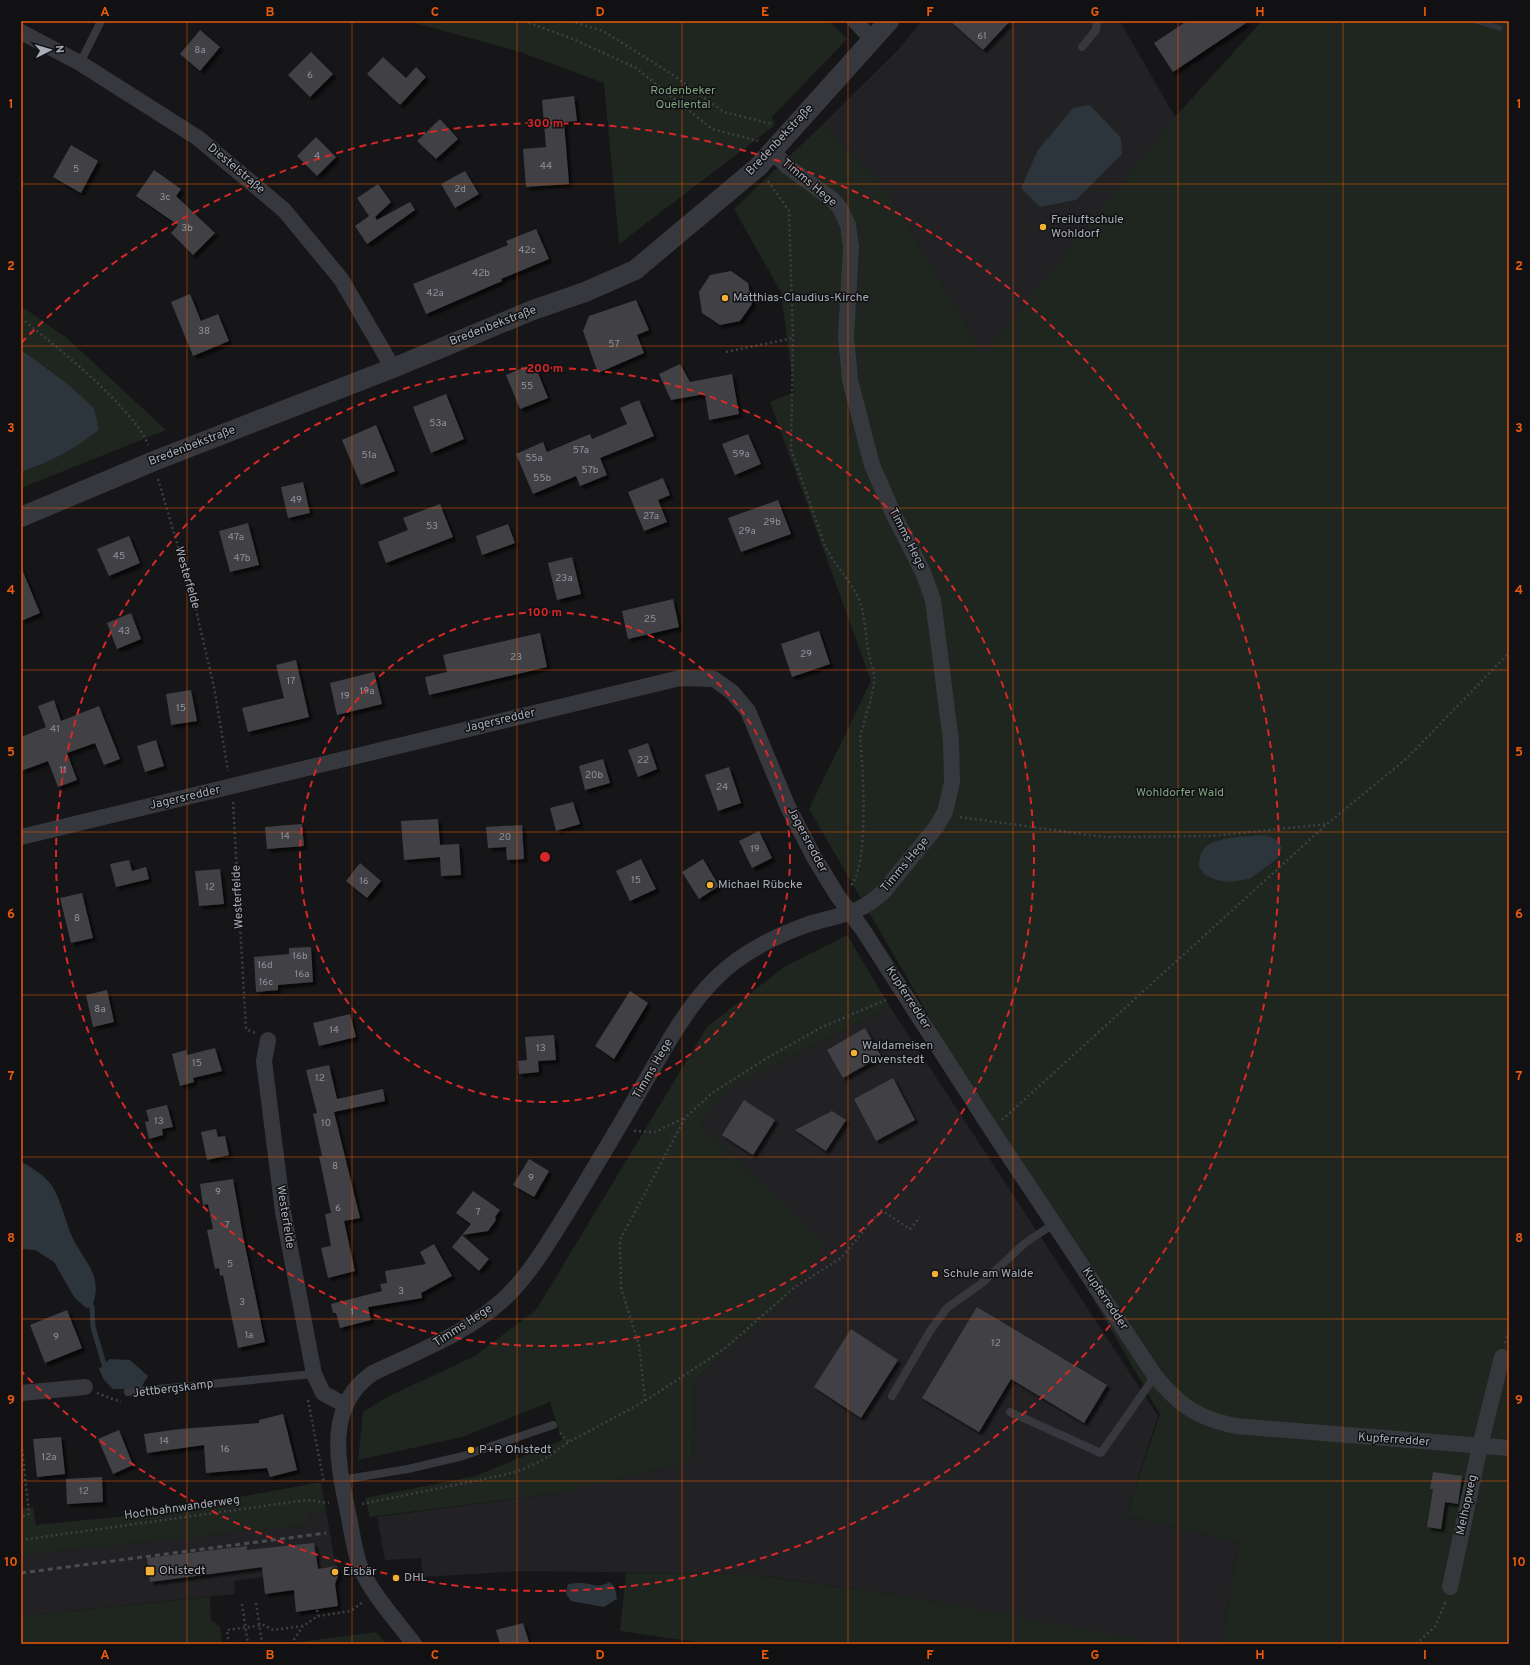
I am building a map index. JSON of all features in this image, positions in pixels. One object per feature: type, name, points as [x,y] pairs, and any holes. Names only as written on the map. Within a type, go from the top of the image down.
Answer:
[{"type":"street","points":[[855,21],[872,39]]},
{"type":"street","name":"Bredenbekstraße","points":[[21,517],[154,461],[393,368],[436,348],[533,310],[585,292],[635,270],[758,167],[889,21]]},
{"type":"street","name":"Diestelstraße","points":[[21,32],[80,63],[198,138],[284,210],[341,278],[393,368]]},
{"type":"street","name":"Timms Hege","points":[[345,1405],[353,1391],[363,1380],[391,1365],[440,1343],[489,1311],[506,1297],[539,1255],[618,1130],[683,1020],[715,979],[732,964],[774,938],[810,924],[850,913],[862,908],[885,890],[937,826],[945,812],[950,797],[953,764],[940,646],[933,600],[923,572],[893,514],[872,465],[850,380],[846,337],[851,247],[848,225],[842,212],[833,200],[772,152]]},
{"type":"street","name":"Jagersredder","points":[[21,837],[230,788],[680,678],[714,679],[732,692],[748,711],[788,807],[814,857],[837,895],[850,913]]},
{"type":"street","name":"Kupferredder","points":[[850,913],[863,930],[1155,1376],[1182,1405],[1214,1422],[1228,1425],[1509,1448]]},
{"type":"street","name":"Westerfelde","points":[[268,1040],[264,1061],[283,1212],[314,1376],[324,1393],[345,1405]]},
{"type":"street","name":"Melhopweg","points":[[1450,1587],[1480,1446],[1502,1357]]},
{"type":"street","points":[[21,1393],[85,1387]]},
{"type":"street","points":[[345,1405],[340,1419],[337,1443],[346,1505],[360,1564],[375,1593],[414,1644]]},
{"type":"lane","points":[[80,63],[101,21]]},
{"type":"lane","points":[[1082,48],[1096,30],[1097,21]]},
{"type":"lane","points":[[892,1396],[930,1331],[947,1308],[982,1283],[1026,1243],[1055,1223]]},
{"type":"lane","name":"Jettbergskamp","points":[[128,1392],[314,1376]]},
{"type":"lane","points":[[1010,1412],[1102,1453],[1155,1376]]},
{"type":"lane","points":[[342,1480],[408,1469],[463,1456],[553,1425]]},
{"type":"path","points":[[524,21],[573,39],[636,68],[712,129],[762,142],[772,152]]},
{"type":"path","points":[[571,21],[603,31],[670,73],[724,112],[792,129]]},
{"type":"path","points":[[768,181],[789,211],[793,338],[791,449],[825,546],[859,601],[863,612],[874,679],[860,738],[863,845],[853,884],[837,895]]},
{"type":"path","name":"Westerfelde","points":[[21,318],[104,388],[144,433],[154,461],[193,596],[214,687],[233,799],[246,1029],[268,1040]]},
{"type":"path","points":[[726,352],[793,338]]},
{"type":"path","points":[[992,1129],[1327,824],[1406,759],[1509,653]]},
{"type":"path","points":[[945,812],[962,818],[1104,837],[1211,836],[1327,824]]},
{"type":"path","points":[[618,1130],[655,1132],[685,1118],[712,1094],[767,1058],[822,1028],[904,993]]},
{"type":"path","points":[[645,1401],[639,1345],[622,1288],[620,1240],[685,1118]]},
{"type":"path","name":"Hochbahnwanderweg","points":[[21,1540],[307,1500],[346,1505],[364,1504],[521,1470],[543,1460],[569,1442],[645,1401],[724,1349],[795,1287],[841,1258],[881,1210],[910,1229],[920,1217]]},
{"type":"path","points":[[314,1376],[309,1392],[308,1402],[325,1487]]},
{"type":"path","name":"Jettbergskamp","points":[[85,1387],[107,1398],[126,1404],[128,1392]]},
{"type":"path","points":[[21,1439],[29,1514],[21,1517]]},
{"type":"path","points":[[327,1495],[328,1502]]},
{"type":"path","points":[[1416,1644],[1435,1627],[1450,1587]]},
{"type":"path","points":[[291,1644],[303,1626],[318,1616],[350,1612],[375,1593]]},
{"type":"path","points":[[256,1603],[262,1643]]},
{"type":"path","points":[[242,1604],[248,1644]]},
{"type":"path","points":[[317,1610],[318,1616]]},
{"type":"path","points":[[229,1644],[227,1630],[260,1625],[264,1625],[273,1630],[303,1626]]},
{"type":"shaded area","name":"Freiluftschule Wohldorf","points":[[922,21],[1120,21],[1175,117],[1156,195],[984,355],[887,191],[823,124],[897,51]]},
{"type":"shaded area","points":[[1090,105],[1121,138],[1122,154],[1076,200],[1040,207],[1021,188],[1038,150],[1073,108]]},
{"type":"shaded area","points":[[21,350],[64,381],[94,408],[99,430],[62,454],[21,472]]},
{"type":"shaded area","points":[[1264,835],[1278,840],[1282,848],[1277,859],[1249,879],[1230,882],[1216,880],[1205,875],[1199,867],[1199,859],[1201,854],[1211,843],[1228,838]]},
{"type":"shaded area","name":"Schule am Walde","points":[[890,1007],[1158,1416],[1126,1516],[1239,1542],[1221,1644],[1159,1644],[910,1597],[749,1574],[522,1571],[423,1577],[421,1558],[385,1560],[377,1517],[552,1494],[692,1462],[695,1379],[783,1303],[827,1245],[700,1125],[727,1089]]},
{"type":"shaded area","points":[[21,1162],[42,1175],[55,1191],[70,1232],[94,1276],[96,1285],[92,1307],[86,1308],[74,1297],[54,1262],[35,1250],[21,1249]]},
{"type":"shaded area","points":[[110,1359],[130,1360],[148,1376],[140,1389],[113,1389],[104,1380],[99,1369]]},
{"type":"shaded area","points":[[326,1510],[336,1567],[234,1581],[235,1594],[21,1616],[21,1555],[308,1525],[307,1513]]},
{"type":"shaded area","points":[[610,1582],[615,1588],[617,1599],[604,1607],[571,1601],[566,1594],[568,1584],[580,1583],[598,1586]]},
{"type":"green space","name":"Rodenbeker Quellental","points":[[408,21],[829,21],[847,39],[772,117],[775,125],[619,244],[604,83],[517,51]]},
{"type":"green space","name":"Wohldorfer Wald","points":[[1262,21],[1509,21],[1509,1644],[1221,1644],[1239,1542],[1126,1516],[1160,1414],[809,809],[871,681],[770,402],[794,392],[781,292],[734,209],[823,124],[887,191],[984,355],[1175,117]]},
{"type":"green space","points":[[21,306],[68,339],[166,430],[21,488],[21,472],[62,454],[99,430],[64,381],[21,350]]},
{"type":"green space","points":[[847,935],[890,1007],[727,1089],[700,1125],[828,1245],[783,1303],[695,1379],[692,1462],[552,1494],[370,1517],[365,1498],[476,1476],[562,1440],[550,1402],[462,1437],[358,1460],[363,1412],[387,1397],[475,1356],[536,1310],[707,1027],[784,967]]},
{"type":"green space","points":[[321,1482],[326,1510],[307,1513],[309,1525],[21,1555],[21,1508],[33,1507],[36,1525],[146,1514]]},
{"type":"green space","points":[[626,1573],[748,1574],[910,1597],[1164,1644],[709,1644],[620,1631]]},
{"type":"green space","points":[[210,1597],[211,1620],[220,1627],[222,1644],[21,1644],[21,1616]]},
{"type":"green space","points":[[376,1632],[387,1644],[297,1644],[299,1642]]},
{"type":"building","points":[[950,21],[1010,21],[983,50]]},
{"type":"building","points":[[1187,21],[1249,21],[1173,72],[1154,43]]},
{"type":"building","points":[[200,30],[220,47],[200,71],[180,54]]},
{"type":"building","points":[[311,52],[333,74],[310,97],[288,75]]},
{"type":"building","points":[[383,57],[406,78],[416,67],[426,77],[400,105],[367,74]]},
{"type":"building","points":[[574,96],[577,121],[564,122],[569,184],[526,187],[523,149],[546,147],[542,100]]},
{"type":"building","points":[[440,119],[458,139],[436,159],[417,141]]},
{"type":"building","points":[[316,137],[336,157],[317,176],[297,156]]},
{"type":"building","points":[[71,145],[98,161],[81,193],[53,177]]},
{"type":"building","points":[[154,170],[181,189],[176,196],[215,233],[193,255],[171,233],[178,225],[136,196]]},
{"type":"building","points":[[465,171],[479,194],[455,208],[441,184]]},
{"type":"building","points":[[378,184],[391,202],[375,217],[377,220],[410,202],[415,210],[367,244],[355,226],[369,216],[357,198]]},
{"type":"building","points":[[536,229],[549,259],[501,279],[502,281],[426,314],[413,284],[508,245],[506,241]]},
{"type":"building","name":"Matthias-Claudius-Kirche","points":[[731,271],[748,283],[752,304],[740,321],[720,325],[702,313],[699,292],[710,275]]},
{"type":"building","points":[[190,294],[201,321],[218,314],[229,341],[193,356],[171,302]]},
{"type":"building","points":[[636,300],[649,330],[637,335],[644,353],[598,373],[583,331],[589,316]]},
{"type":"building","points":[[534,363],[548,398],[520,409],[506,375]]},
{"type":"building","points":[[680,364],[690,382],[732,374],[739,414],[709,420],[705,394],[671,400],[659,374]]},
{"type":"building","points":[[446,394],[464,439],[431,453],[413,407]]},
{"type":"building","points":[[639,400],[654,436],[600,458],[607,475],[580,486],[576,476],[533,494],[516,454],[543,442],[547,452],[590,434],[592,439],[627,424],[620,408]]},
{"type":"building","points":[[376,425],[395,471],[361,485],[342,440]]},
{"type":"building","points":[[748,434],[761,464],[735,475],[722,444]]},
{"type":"building","points":[[663,478],[670,495],[658,500],[667,522],[644,531],[628,492]]},
{"type":"building","points":[[303,482],[310,513],[288,518],[281,487]]},
{"type":"building","points":[[778,500],[791,534],[741,552],[728,518]]},
{"type":"building","points":[[440,504],[453,537],[386,563],[378,542],[408,530],[403,518]]},
{"type":"building","points":[[248,523],[259,565],[230,572],[219,531]]},
{"type":"building","points":[[508,524],[515,543],[482,555],[476,536]]},
{"type":"building","points":[[129,536],[140,563],[109,576],[97,549]]},
{"type":"building","points":[[572,557],[581,594],[557,600],[548,563]]},
{"type":"building","points":[[21,567],[40,613],[21,621]]},
{"type":"building","points":[[673,599],[679,627],[628,639],[622,611]]},
{"type":"building","points":[[131,613],[141,639],[117,649],[107,623]]},
{"type":"building","points":[[819,631],[830,664],[792,677],[781,644]]},
{"type":"building","points":[[540,633],[547,667],[429,695],[425,677],[447,672],[443,655]]},
{"type":"building","points":[[296,660],[309,717],[248,732],[242,708],[284,698],[276,665]]},
{"type":"building","points":[[374,672],[382,704],[337,715],[330,683]]},
{"type":"building","points":[[191,690],[197,721],[171,725],[166,694]]},
{"type":"building","points":[[54,700],[61,721],[99,706],[120,759],[104,765],[95,743],[67,753],[77,780],[58,787],[48,761],[21,771],[21,737],[46,727],[38,706]]},
{"type":"building","points":[[156,740],[164,766],[145,772],[137,746]]},
{"type":"building","points":[[648,743],[657,769],[638,777],[628,750]]},
{"type":"building","points":[[603,759],[610,783],[585,790],[579,766]]},
{"type":"building","points":[[729,767],[741,803],[718,811],[705,775]]},
{"type":"building","points":[[573,802],[580,824],[556,831],[550,808]]},
{"type":"building","points":[[438,819],[440,845],[459,844],[461,875],[441,876],[440,857],[404,860],[401,821]]},
{"type":"building","points":[[302,824],[304,846],[267,849],[265,827]]},
{"type":"building","points":[[522,825],[524,859],[507,860],[506,847],[488,848],[486,827]]},
{"type":"building","points":[[759,831],[772,858],[752,868],[739,841]]},
{"type":"building","points":[[641,859],[656,889],[630,901],[616,871]]},
{"type":"building","points":[[703,859],[719,886],[699,899],[682,872]]},
{"type":"building","points":[[129,860],[132,871],[146,867],[149,879],[116,887],[110,864]]},
{"type":"building","points":[[360,863],[381,881],[367,898],[346,881]]},
{"type":"building","points":[[220,869],[224,904],[199,906],[195,871]]},
{"type":"building","points":[[82,893],[93,938],[71,943],[60,898]]},
{"type":"building","points":[[311,947],[313,982],[278,985],[278,990],[256,992],[254,957],[289,954],[289,948]]},
{"type":"building","points":[[107,990],[114,1022],[93,1027],[86,995]]},
{"type":"building","points":[[630,991],[648,1003],[614,1059],[595,1046]]},
{"type":"building","points":[[350,1014],[356,1037],[319,1046],[313,1023]]},
{"type":"building","name":"Waldameisen Duvenstedt","points":[[865,1028],[881,1056],[843,1078],[827,1050]]},
{"type":"building","points":[[554,1035],[556,1060],[538,1061],[539,1072],[519,1074],[518,1061],[527,1060],[525,1037]]},
{"type":"building","points":[[215,1048],[222,1071],[193,1078],[194,1082],[180,1086],[172,1054],[186,1050],[187,1055]]},
{"type":"building","points":[[329,1065],[337,1099],[383,1089],[385,1101],[334,1112],[360,1218],[344,1221],[355,1271],[328,1278],[321,1248],[331,1246],[325,1214],[331,1213],[319,1156],[322,1156],[313,1114],[317,1113],[306,1070]]},
{"type":"building","points":[[893,1078],[915,1120],[876,1141],[854,1099]]},
{"type":"building","points":[[744,1100],[775,1120],[753,1155],[722,1135]]},
{"type":"building","points":[[167,1105],[173,1127],[162,1129],[163,1135],[149,1139],[145,1122],[149,1121],[146,1110]]},
{"type":"building","points":[[832,1111],[846,1120],[826,1151],[795,1130]]},
{"type":"building","points":[[216,1129],[218,1137],[225,1136],[229,1155],[207,1160],[201,1132]]},
{"type":"building","points":[[529,1159],[549,1171],[534,1197],[513,1185]]},
{"type":"building","points":[[233,1179],[265,1342],[238,1348],[223,1275],[220,1276],[219,1268],[215,1269],[207,1230],[213,1229],[208,1204],[203,1205],[200,1184]]},
{"type":"building","points":[[473,1191],[500,1210],[495,1217],[496,1220],[488,1231],[462,1235],[471,1224],[456,1213]]},
{"type":"building","points":[[462,1235],[489,1259],[479,1271],[452,1247]]},
{"type":"building","points":[[434,1244],[452,1276],[421,1293],[422,1298],[368,1307],[371,1320],[340,1328],[336,1313],[333,1313],[331,1304],[382,1291],[380,1284],[387,1283],[385,1271],[426,1264],[420,1252]]},
{"type":"building","points":[[977,1307],[1107,1385],[1084,1423],[1011,1379],[979,1432],[922,1398]]},
{"type":"building","points":[[67,1310],[82,1348],[45,1363],[30,1325]]},
{"type":"building","points":[[851,1329],[898,1360],[861,1418],[814,1387]]},
{"type":"building","points":[[283,1414],[297,1470],[270,1477],[267,1468],[206,1473],[204,1445],[147,1453],[144,1434],[180,1429],[259,1423],[259,1420]]},
{"type":"building","points":[[119,1430],[133,1465],[113,1474],[98,1439]]},
{"type":"building","points":[[61,1437],[65,1474],[37,1477],[33,1439]]},
{"type":"building","points":[[1433,1472],[1462,1476],[1458,1504],[1445,1502],[1441,1529],[1427,1527],[1433,1489],[1430,1489]]},
{"type":"building","points":[[102,1477],[103,1502],[67,1504],[66,1479]]},
{"type":"building","points":[[314,1543],[318,1569],[337,1566],[338,1576],[335,1584],[338,1606],[296,1612],[294,1590],[265,1594],[262,1567],[150,1582],[147,1558],[247,1546],[247,1550]]},
{"type":"building","points":[[523,1623],[529,1642],[500,1644],[496,1630]]},
{"type":"waterway","points":[[1476,21],[1500,28]]},
{"type":"waterway","points":[[92,1307],[93,1327],[104,1364]]},
{"type":"railway","points":[[21,1573],[326,1533]]},
{"type":"place","name":"Freiluftschule Wohldorf","points":[[1043,227]]},
{"type":"place","name":"Matthias-Claudius-Kirche","points":[[725,298]]},
{"type":"place","name":"Michael Rübcke","points":[[710,885]]},
{"type":"place","name":"Waldameisen Duvenstedt","points":[[854,1053]]},
{"type":"place","name":"Schule am Walde","points":[[935,1274]]},
{"type":"place","name":"P+R Ohlstedt","points":[[471,1450]]},
{"type":"place","name":"Ohlstedt","points":[[150,1571]]},
{"type":"place","name":"Eisbär","points":[[335,1572]]},
{"type":"place","name":"DHL","points":[[396,1578]]}]
